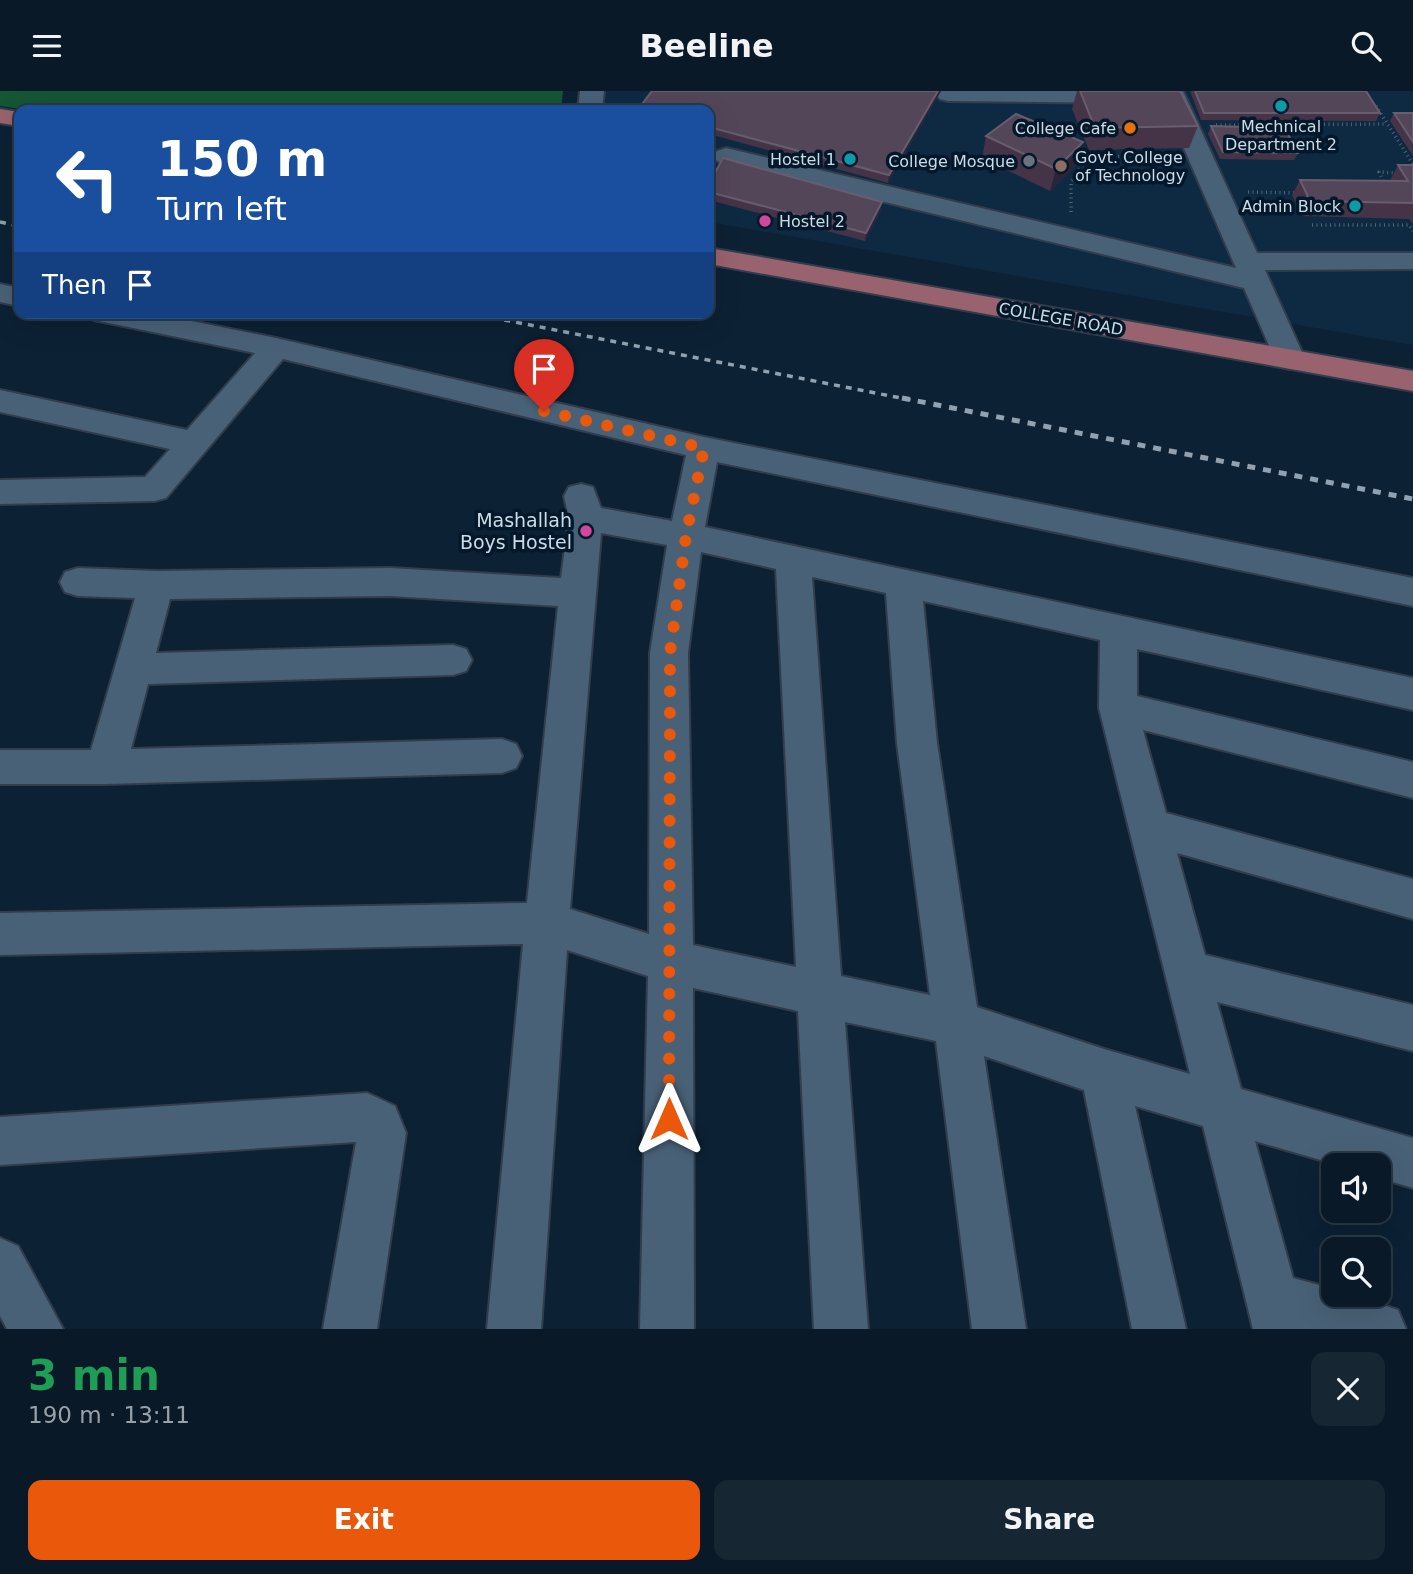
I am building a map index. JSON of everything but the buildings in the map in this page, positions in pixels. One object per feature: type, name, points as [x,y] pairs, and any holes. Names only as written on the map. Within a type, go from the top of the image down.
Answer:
[{"type":"main road","name":"COLLEGE ROAD","points":[[714,238],[1284,346],[1413,381]]},
{"type":"main road","name":"COLLEGE ROAD","points":[[714,257],[1284,346],[1413,357]]},
{"type":"street","points":[[948,94],[1172,94],[1284,346]]},
{"type":"street","points":[[726,156],[1070,238],[1249,271],[1413,261]]},
{"type":"street","points":[[135,319],[237,339],[704,448],[1413,592]]},
{"type":"street","points":[[237,339],[254,319]]},
{"type":"street","points":[[0,492],[154,489],[276,348]]},
{"type":"street","points":[[0,401],[194,443]]},
{"type":"street","points":[[667,1329],[671,962],[670,653],[686,536],[704,448]]},
{"type":"street","points":[[514,1329],[584,507],[686,536],[1413,694]]},
{"type":"street","points":[[793,559],[841,1329]]},
{"type":"street","points":[[78,582],[156,585],[390,582],[577,593]]},
{"type":"street","points":[[903,583],[916,743],[999,1329]]},
{"type":"street","points":[[106,767],[156,585]]},
{"type":"street","points":[[1118,630],[1118,708],[1276,1314],[1379,1329]]},
{"type":"street","points":[[133,669],[453,660]]},
{"type":"street","points":[[1118,708],[1413,780]]},
{"type":"street","points":[[0,767],[106,767],[502,756]]},
{"type":"street","points":[[1149,827],[1413,899]]},
{"type":"street","points":[[0,934],[547,923],[671,962],[956,1023],[1104,1073],[1413,1163]]},
{"type":"street","points":[[1186,972],[1413,1028]]},
{"type":"street","points":[[1104,1073],[1159,1329]]},
{"type":"street","points":[[0,1141],[367,1117],[378,1123],[383,1133],[350,1329]]},
{"type":"street","points":[[0,1264],[36,1329]]},
{"type":"path","points":[[1371,99],[1413,164]]},
{"type":"path","points":[[1381,115],[1392,115]]},
{"type":"path","points":[[1187,125],[1387,124]]},
{"type":"path","points":[[1070,238],[1071,182],[1087,158],[1199,152]]},
{"type":"path","points":[[1073,158],[1084,162]]},
{"type":"path","points":[[1389,194],[1379,172],[1402,173]]},
{"type":"path","points":[[1216,192],[1309,193]]},
{"type":"path","points":[[1312,225],[1409,225],[1413,231]]},
{"type":"shaded area","name":"Govt. College of Technology","points":[[596,91],[1413,91],[1413,345],[714,223],[714,105],[595,105]]},
{"type":"green space","points":[[0,91],[563,91],[562,105],[0,106]]},
{"type":"railway","points":[[0,222],[14,225]]},
{"type":"railway","points":[[499,319],[911,400]]},
{"type":"railway","points":[[902,398],[1413,499]]},
{"type":"place","name":"Mechnical Department 2","points":[[1281,106]]},
{"type":"place","name":"College Cafe","points":[[1130,128]]},
{"type":"place","name":"Hostel 1","points":[[850,159]]},
{"type":"place","name":"College Mosque","points":[[1029,161]]},
{"type":"place","name":"Govt. College of Technology","points":[[1061,166]]},
{"type":"place","name":"Admin Block","points":[[1355,206]]},
{"type":"place","name":"Hostel 2","points":[[765,221]]},
{"type":"place","name":"Mashallah Boys Hostel","points":[[586,531]]},
{"type":"route","points":[[544,411],[704,448],[686,536],[670,653],[669,1119]]}]
